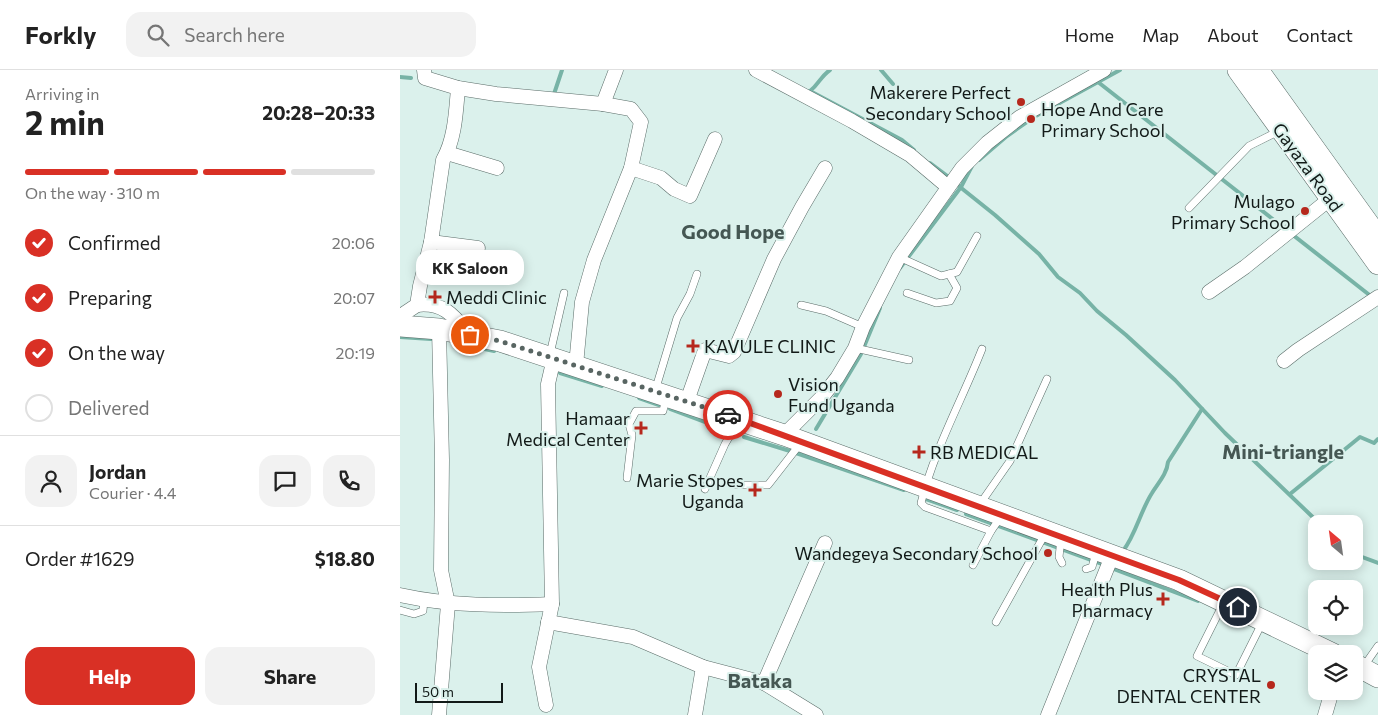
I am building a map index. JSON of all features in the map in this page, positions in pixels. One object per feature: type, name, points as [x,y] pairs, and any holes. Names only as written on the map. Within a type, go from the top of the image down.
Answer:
[{"type":"main road","name":"Gayaza Road","points":[[1238,70],[1378,264]]},
{"type":"main road","name":"Gayaza Road","points":[[1258,70],[1378,237]]},
{"type":"main road","points":[[400,326],[439,329],[500,341],[739,419],[925,487],[996,523],[1054,534],[1179,580],[1314,645]]},
{"type":"street","points":[[424,70],[425,78],[458,88],[496,94],[602,104],[630,109],[641,122],[630,168],[594,260],[584,293],[576,365]]},
{"type":"street","points":[[602,104],[616,70]]},
{"type":"street","points":[[756,70],[852,121],[952,181]]},
{"type":"street","points":[[793,438],[837,378],[855,348],[863,327],[899,257],[962,168],[987,143],[1020,117],[1104,70]]},
{"type":"street","points":[[417,305],[431,242],[443,160],[447,153],[454,128],[458,88]]},
{"type":"street","points":[[630,168],[661,178],[674,190],[690,196],[715,139]]},
{"type":"street","points":[[447,153],[497,168]]},
{"type":"street","points":[[670,396],[705,350],[729,356],[734,352],[774,259],[825,168]]},
{"type":"street","points":[[1209,292],[1251,262],[1331,198]]},
{"type":"street","points":[[431,242],[478,248]]},
{"type":"street","points":[[1284,361],[1378,297]]},
{"type":"street","points":[[400,319],[417,305],[429,304],[454,315],[470,335]]},
{"type":"street","points":[[439,329],[442,460],[441,570],[448,604],[439,715]]},
{"type":"street","points":[[546,705],[539,667],[552,604],[548,384],[552,358]]},
{"type":"street","points":[[764,683],[825,543]]},
{"type":"street","points":[[1048,715],[1105,553]]},
{"type":"street","points":[[400,595],[448,604],[516,606],[552,604]]},
{"type":"street","points":[[548,622],[633,637],[703,667],[764,683],[816,715]]},
{"type":"street","points":[[695,715],[703,667]]},
{"type":"street","points":[[1325,715],[1329,700]]},
{"type":"lane","points":[[1189,208],[1249,146],[1281,130]]},
{"type":"lane","points":[[899,257],[941,276],[957,272],[976,236]]},
{"type":"lane","points":[[627,478],[632,435],[629,424],[636,411],[663,410],[670,396],[677,318],[690,294],[697,274]]},
{"type":"lane","points":[[907,293],[936,303],[950,301],[957,288],[949,274]]},
{"type":"lane","points":[[552,358],[564,293]]},
{"type":"lane","points":[[801,305],[826,311],[863,327]]},
{"type":"lane","points":[[855,348],[909,360]]},
{"type":"lane","points":[[925,487],[982,348]]},
{"type":"lane","points":[[967,509],[1010,462],[1047,379]]},
{"type":"lane","points":[[705,489],[725,444],[739,419]]},
{"type":"lane","points":[[735,485],[768,485],[793,438]]},
{"type":"lane","points":[[973,565],[996,523]]},
{"type":"lane","points":[[1054,534],[1062,563]]},
{"type":"lane","points":[[996,622],[1054,534]]},
{"type":"lane","points":[[1086,569],[1092,568],[1105,553]]},
{"type":"lane","points":[[400,610],[414,614],[423,611],[424,600]]},
{"type":"lane","points":[[1225,601],[1197,656],[1236,675],[1263,620]]},
{"type":"lane","points":[[1365,670],[1378,646]]},
{"type":"waterway","points":[[553,97],[562,70]]},
{"type":"waterway","points":[[810,91],[830,70]]},
{"type":"waterway","points":[[881,70],[893,84]]},
{"type":"waterway","points":[[979,160],[1007,136],[1034,117],[1120,70]]},
{"type":"waterway","points":[[400,77],[411,78]]},
{"type":"waterway","points":[[1098,82],[1372,297]]},
{"type":"waterway","points":[[810,91],[902,140],[914,150]]},
{"type":"waterway","points":[[930,163],[950,178]]},
{"type":"waterway","points":[[900,268],[961,187],[972,166]]},
{"type":"waterway","points":[[955,183],[1039,254],[1058,277],[1080,293],[1097,311],[1175,380],[1225,433],[1311,515]]},
{"type":"waterway","points":[[816,429],[861,354],[880,308]]},
{"type":"waterway","points":[[400,337],[431,339]]},
{"type":"waterway","points":[[480,348],[494,351]]},
{"type":"waterway","points":[[560,373],[602,386]]},
{"type":"waterway","points":[[639,398],[659,405]]},
{"type":"waterway","points":[[670,409],[726,430]]},
{"type":"waterway","points":[[1123,551],[1148,500],[1164,474],[1168,462],[1202,409]]},
{"type":"waterway","points":[[744,437],[790,451]]},
{"type":"waterway","points":[[1290,494],[1360,437],[1374,443],[1378,439]]},
{"type":"waterway","points":[[796,453],[904,490]]},
{"type":"waterway","points":[[926,499],[957,510]]},
{"type":"waterway","points":[[966,514],[1105,565]]},
{"type":"waterway","points":[[1363,557],[1378,563]]},
{"type":"waterway","points":[[1111,568],[1198,601]]},
{"type":"way so far","points":[[470,335],[500,341],[728,415]]},
{"type":"place","name":"Makerere Perfect Secondary School","points":[[1021,102]]},
{"type":"place","name":"Hope And Care Primary School","points":[[1031,119]]},
{"type":"place","name":"Mulago Primary School","points":[[1305,211]]},
{"type":"place","name":"Meddi Clinic","points":[[435,297]]},
{"type":"place","name":"KK Saloon","points":[[470,335]]},
{"type":"place","name":"KAVULE CLINIC","points":[[693,346]]},
{"type":"place","name":"Vision Fund Uganda","points":[[778,394]]},
{"type":"place","name":"Hamaar Medical Center","points":[[641,428]]},
{"type":"place","name":"RB MEDICAL","points":[[919,452]]},
{"type":"place","name":"Marie Stopes Uganda","points":[[755,490]]},
{"type":"place","name":"Wandegeya Secondary School","points":[[1048,553]]},
{"type":"place","name":"Health Plus Pharmacy","points":[[1163,599]]},
{"type":"place","name":"CRYSTAL DENTAL CENTER","points":[[1271,685]]},
{"type":"district","name":"Good Hope","points":[[733,231]]},
{"type":"district","name":"Mini-triangle","points":[[1283,451]]},
{"type":"district","name":"Bataka","points":[[760,680]]},
{"type":"route","points":[[728,415],[1179,580],[1238,607]]}]
